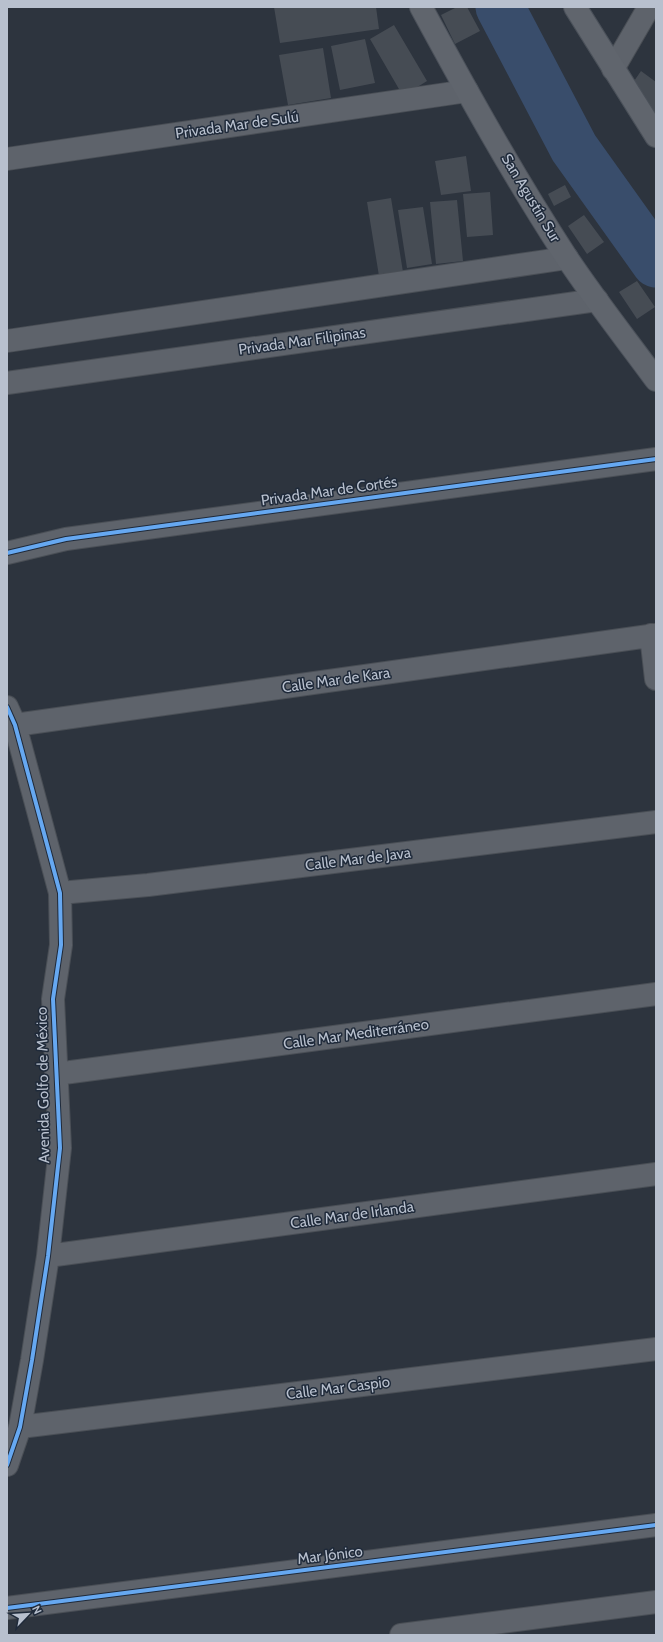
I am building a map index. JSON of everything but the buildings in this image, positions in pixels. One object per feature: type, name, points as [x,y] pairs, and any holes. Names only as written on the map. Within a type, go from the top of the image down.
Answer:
[{"type":"main road","name":"San Agustín Sur","points":[[421,7],[467,91],[567,258],[656,380]]},
{"type":"main road","points":[[575,7],[656,136]]},
{"type":"street","points":[[613,69],[649,7]]},
{"type":"street","name":"Privada Mar de Sulú","points":[[7,159],[467,91]]},
{"type":"street","points":[[7,341],[567,258]]},
{"type":"street","name":"Privada Mar Filipinas","points":[[7,383],[598,300]]},
{"type":"street","name":"Privada Mar de Cortés","points":[[7,553],[66,539],[656,459]]},
{"type":"street","points":[[653,635],[656,679]]},
{"type":"street","name":"Calle Mar de Kara","points":[[11,716],[653,635]]},
{"type":"street","name":"Avenida Golfo de México","points":[[7,1464],[20,1427],[32,1360],[48,1256],[60,1148],[53,999],[61,946],[60,893],[11,716]]},
{"type":"street","name":"Calle Mar de Java","points":[[60,893],[148,885],[656,822]]},
{"type":"street","name":"Calle Mar Mediterráneo","points":[[56,1074],[656,994]]},
{"type":"street","name":"Calle Mar de Irlanda","points":[[48,1256],[656,1174]]},
{"type":"street","name":"Calle Mar Caspio","points":[[20,1427],[656,1349]]},
{"type":"street","name":"Mar Jónico","points":[[7,1608],[656,1525]]},
{"type":"street","points":[[401,1635],[461,1631],[656,1602]]},
{"type":"waterway","points":[[500,7],[574,148],[656,263]]},
{"type":"cycle path","points":[[7,553],[66,539],[656,459]]},
{"type":"cycle path","points":[[7,707],[15,725],[60,893],[61,945],[53,999],[60,1148],[48,1256],[32,1360],[20,1427],[7,1465]]},
{"type":"cycle path","points":[[7,1608],[656,1525]]}]
